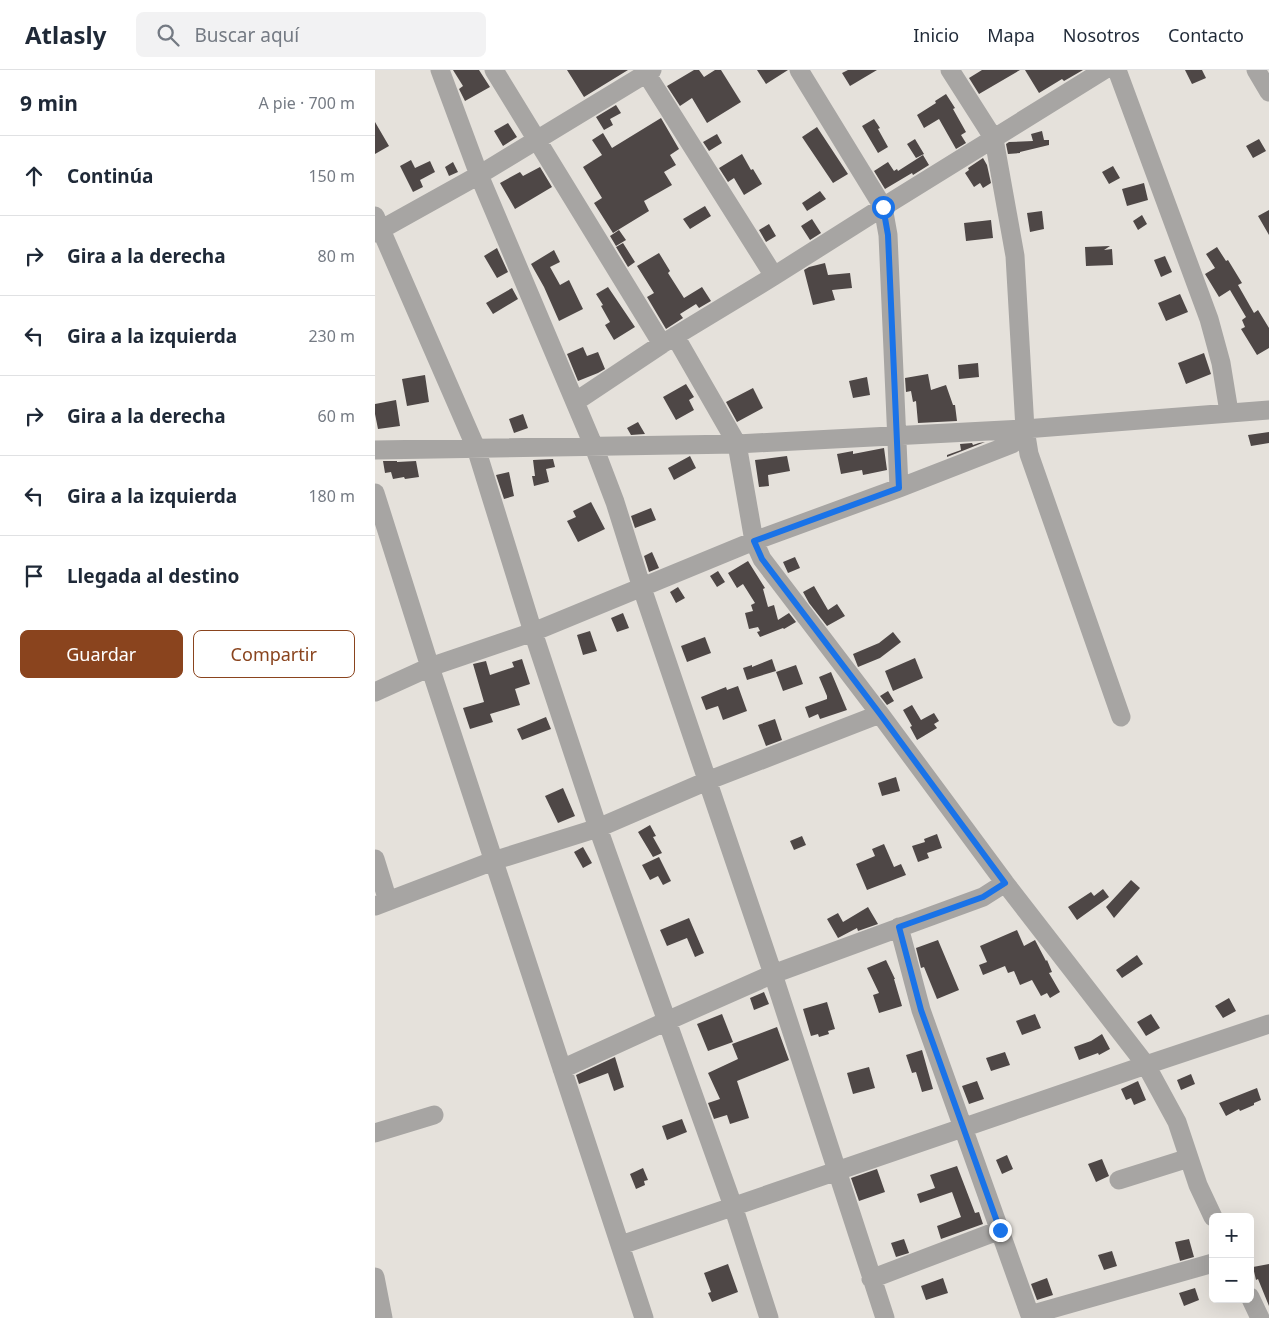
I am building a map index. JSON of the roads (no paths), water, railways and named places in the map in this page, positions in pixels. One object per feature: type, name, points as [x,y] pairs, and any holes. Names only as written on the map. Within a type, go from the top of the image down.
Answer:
[{"type":"street","points":[[440,70],[479,175],[594,447],[615,502],[642,588],[773,974],[885,1318]]},
{"type":"street","points":[[494,70],[536,140],[737,444],[754,541],[762,559],[1005,883],[1146,1065],[1177,1122],[1198,1185],[1211,1213]]},
{"type":"street","points":[[799,70],[883,207],[888,235],[899,488]]},
{"type":"street","points":[[951,70],[994,139],[1015,256],[1025,429],[1029,454],[1121,717]]},
{"type":"street","points":[[575,402],[668,340],[1104,70]]},
{"type":"street","points":[[1117,70],[1209,318],[1221,363],[1229,412]]},
{"type":"street","points":[[1256,70],[1269,92]]},
{"type":"street","points":[[769,1318],[733,1206],[598,828],[533,632],[476,448],[377,226],[479,175],[647,71],[774,276]]},
{"type":"street","points":[[375,450],[737,444],[1025,429],[1269,410]]},
{"type":"street","points":[[375,692],[430,667],[533,632],[754,541],[1012,444],[1020,438],[1025,429]]},
{"type":"street","points":[[375,493],[493,861],[644,1318]]},
{"type":"street","points":[[375,859],[382,903],[493,861],[598,828],[707,781],[880,714]]},
{"type":"street","points":[[562,1069],[773,974],[983,897],[1005,883]]},
{"type":"street","points":[[899,927],[921,1010],[1030,1316],[1209,1263]]},
{"type":"street","points":[[621,1245],[1269,1024]]},
{"type":"street","points":[[375,1132],[434,1115]]},
{"type":"street","points":[[1119,1180],[1189,1158]]},
{"type":"street","points":[[871,1279],[1000,1230]]},
{"type":"street","points":[[375,1277],[383,1318]]},
{"type":"street","points":[[1253,1303],[1260,1318]]}]
